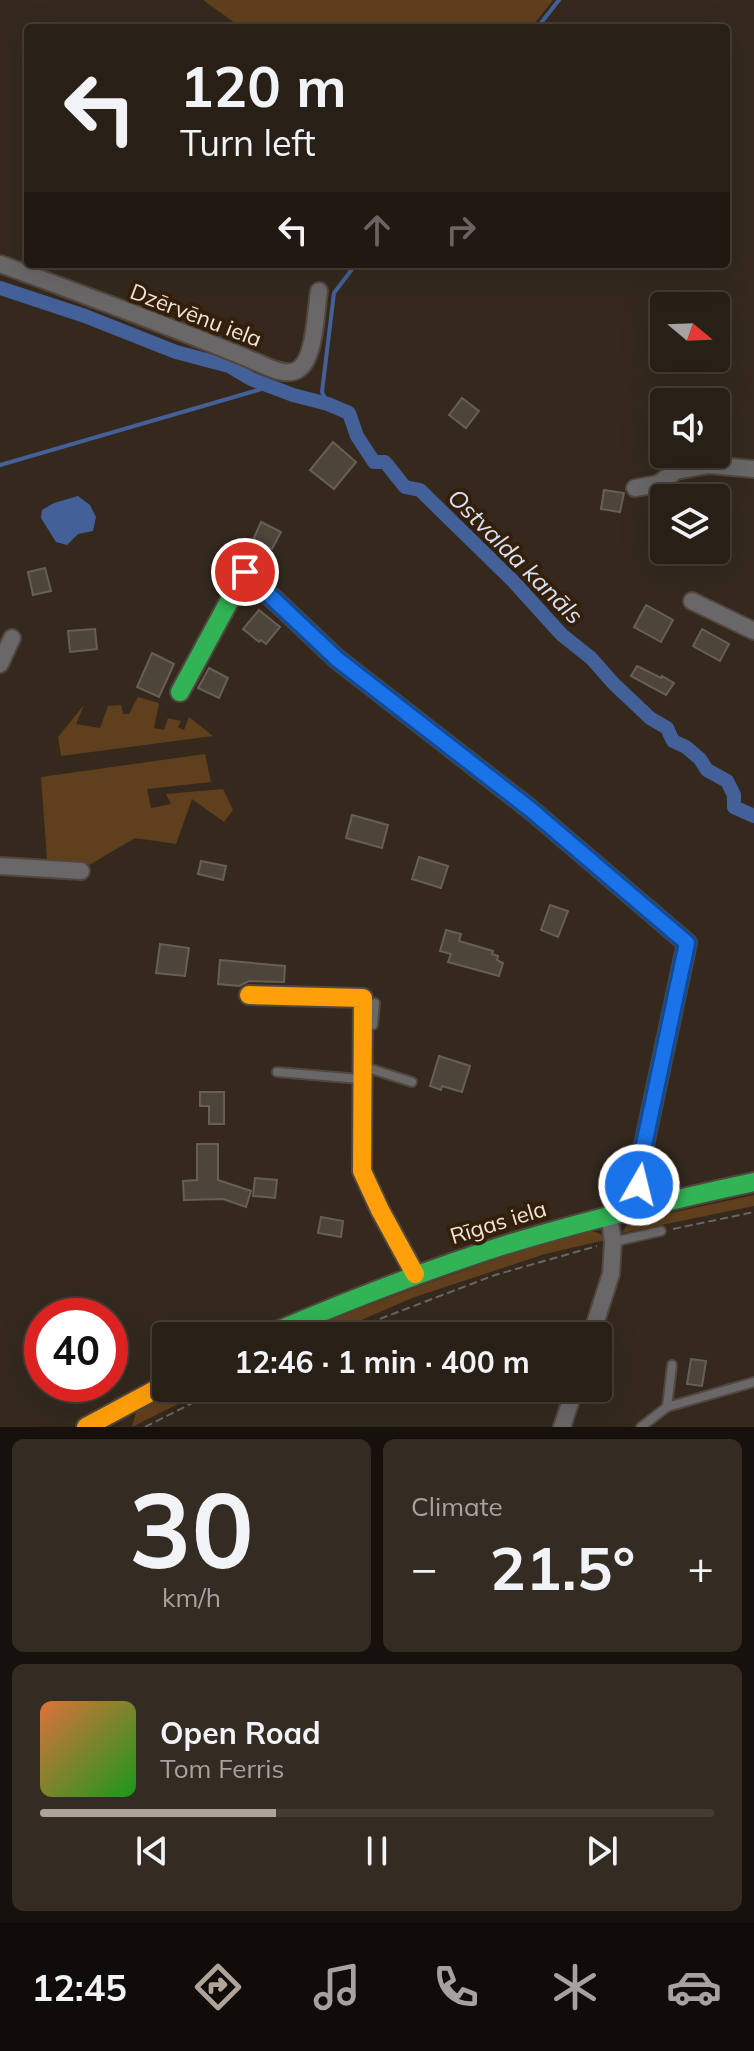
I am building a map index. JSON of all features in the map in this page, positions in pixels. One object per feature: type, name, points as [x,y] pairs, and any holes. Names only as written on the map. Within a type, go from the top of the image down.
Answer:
[{"type":"street","name":"Dzērvēnu iela","points":[[0,264],[275,370],[292,372],[301,368],[307,357],[319,291]]},
{"type":"street","points":[[635,488],[658,484],[676,471],[709,465],[754,469]]},
{"type":"street","points":[[180,692],[245,572],[337,659],[530,809],[687,943],[644,1145],[639,1185],[641,1206]]},
{"type":"street","points":[[692,601],[754,631]]},
{"type":"street","points":[[0,664],[12,638]]},
{"type":"street","points":[[0,866],[81,871]]},
{"type":"street","points":[[249,995],[363,998],[365,1073],[362,1171],[371,1196],[415,1274]]},
{"type":"street","name":"Rīgas iela","points":[[296,1322],[465,1257],[609,1214],[754,1182]]},
{"type":"street","points":[[596,1322],[611,1274],[613,1242],[609,1214]]},
{"type":"street","points":[[86,1427],[114,1420],[152,1394]]},
{"type":"street","points":[[562,1427],[570,1402]]},
{"type":"lane","points":[[365,1073],[375,1003]]},
{"type":"lane","points":[[277,1072],[365,1073],[412,1082]]},
{"type":"lane","points":[[613,1242],[661,1231]]},
{"type":"lane","points":[[667,1407],[672,1365]]},
{"type":"lane","points":[[641,1427],[667,1407],[754,1382]]},
{"type":"path","points":[[661,1231],[754,1212]]},
{"type":"path","points":[[372,1322],[495,1275],[613,1242]]},
{"type":"path","points":[[145,1427],[194,1402]]},
{"type":"shaded area","points":[[203,0],[553,0],[534,24],[236,24]]},
{"type":"shaded area","points":[[138,697],[159,703],[154,728],[164,730],[168,718],[181,721],[178,727],[184,730],[189,717],[213,736],[61,756],[58,737],[84,705],[76,724],[100,728],[108,706],[121,705],[123,714],[129,714]]},
{"type":"shaded area","points":[[205,754],[211,782],[147,789],[151,808],[171,804],[166,794],[223,789],[233,810],[224,822],[192,799],[176,844],[135,838],[84,868],[47,859],[41,777]]},
{"type":"shaded area","points":[[754,1195],[754,1206],[622,1233],[629,1222]]},
{"type":"shaded area","points":[[579,1232],[597,1233],[605,1240],[545,1254],[412,1298],[357,1322],[328,1322],[434,1281]]},
{"type":"shaded area","points":[[156,1402],[182,1402],[132,1427],[136,1412]]},
{"type":"water","points":[[78,496],[90,505],[96,517],[93,531],[78,534],[67,545],[56,542],[41,518],[42,510]]},
{"type":"building","points":[[462,398],[479,411],[466,428],[449,415]]},
{"type":"building","points":[[333,442],[356,462],[334,489],[310,470]]},
{"type":"building","points":[[604,490],[624,493],[620,512],[601,509]]},
{"type":"building","points":[[261,522],[281,532],[272,549],[253,540]]},
{"type":"building","points":[[45,568],[51,591],[33,595],[28,572]]},
{"type":"building","points":[[646,605],[673,620],[661,642],[634,627]]},
{"type":"building","points":[[259,610],[280,627],[266,644],[243,629]]},
{"type":"building","points":[[95,629],[97,649],[70,652],[68,631]]},
{"type":"building","points":[[702,629],[729,644],[720,661],[693,646]]},
{"type":"building","points":[[152,653],[174,664],[159,697],[137,687]]},
{"type":"building","points":[[637,666],[674,683],[666,695],[631,676]]},
{"type":"building","points":[[209,668],[228,678],[219,698],[198,688]]},
{"type":"building","points":[[352,815],[388,825],[382,848],[346,838]]},
{"type":"building","points":[[419,857],[448,866],[441,888],[412,879]]},
{"type":"building","points":[[201,861],[226,866],[223,880],[198,874]]},
{"type":"building","points":[[550,905],[568,911],[558,937],[541,930]]},
{"type":"building","points":[[446,930],[461,934],[459,941],[493,951],[492,954],[498,956],[497,960],[503,963],[499,976],[448,962],[451,954],[440,951]]},
{"type":"building","points":[[160,944],[189,948],[185,976],[156,973]]},
{"type":"building","points":[[220,960],[285,966],[284,982],[249,981],[239,986],[218,984]]},
{"type":"building","points":[[439,1056],[470,1066],[462,1092],[430,1086]]},
{"type":"building","points":[[200,1092],[224,1092],[224,1124],[209,1124],[209,1106],[200,1106]]},
{"type":"building","points":[[197,1144],[218,1144],[218,1180],[251,1191],[246,1207],[223,1199],[184,1200],[183,1181],[197,1180]]},
{"type":"building","points":[[255,1178],[277,1180],[275,1198],[253,1196]]},
{"type":"building","points":[[321,1217],[343,1221],[341,1237],[318,1233]]},
{"type":"building","points":[[691,1359],[706,1361],[702,1386],[687,1384]]},
{"type":"waterway","points":[[540,24],[559,0]]},
{"type":"waterway","points":[[328,404],[322,392],[334,293],[353,268]]},
{"type":"waterway","name":"Ostvalda kanāls","points":[[0,288],[85,316],[176,352],[229,366],[251,379],[349,413],[357,436],[374,462],[385,462],[405,487],[420,490],[513,581],[562,635],[591,658],[650,718],[667,728],[673,741],[686,747],[707,770],[727,781],[734,795],[734,807],[754,816]]},
{"type":"waterway","points":[[0,465],[272,386]]},
{"type":"traffic: fast","points":[[180,692],[245,572],[337,659],[530,809],[687,943],[644,1145],[639,1185],[641,1206]]},
{"type":"traffic: fast","points":[[298,1322],[444,1265],[505,1245],[629,1211],[754,1182]]},
{"type":"traffic: slow","points":[[249,995],[363,998],[362,1171],[415,1274]]},
{"type":"traffic: slow","points":[[86,1427],[152,1392]]},
{"type":"route","points":[[245,572],[337,659],[530,809],[687,943],[644,1145],[639,1185]]}]
